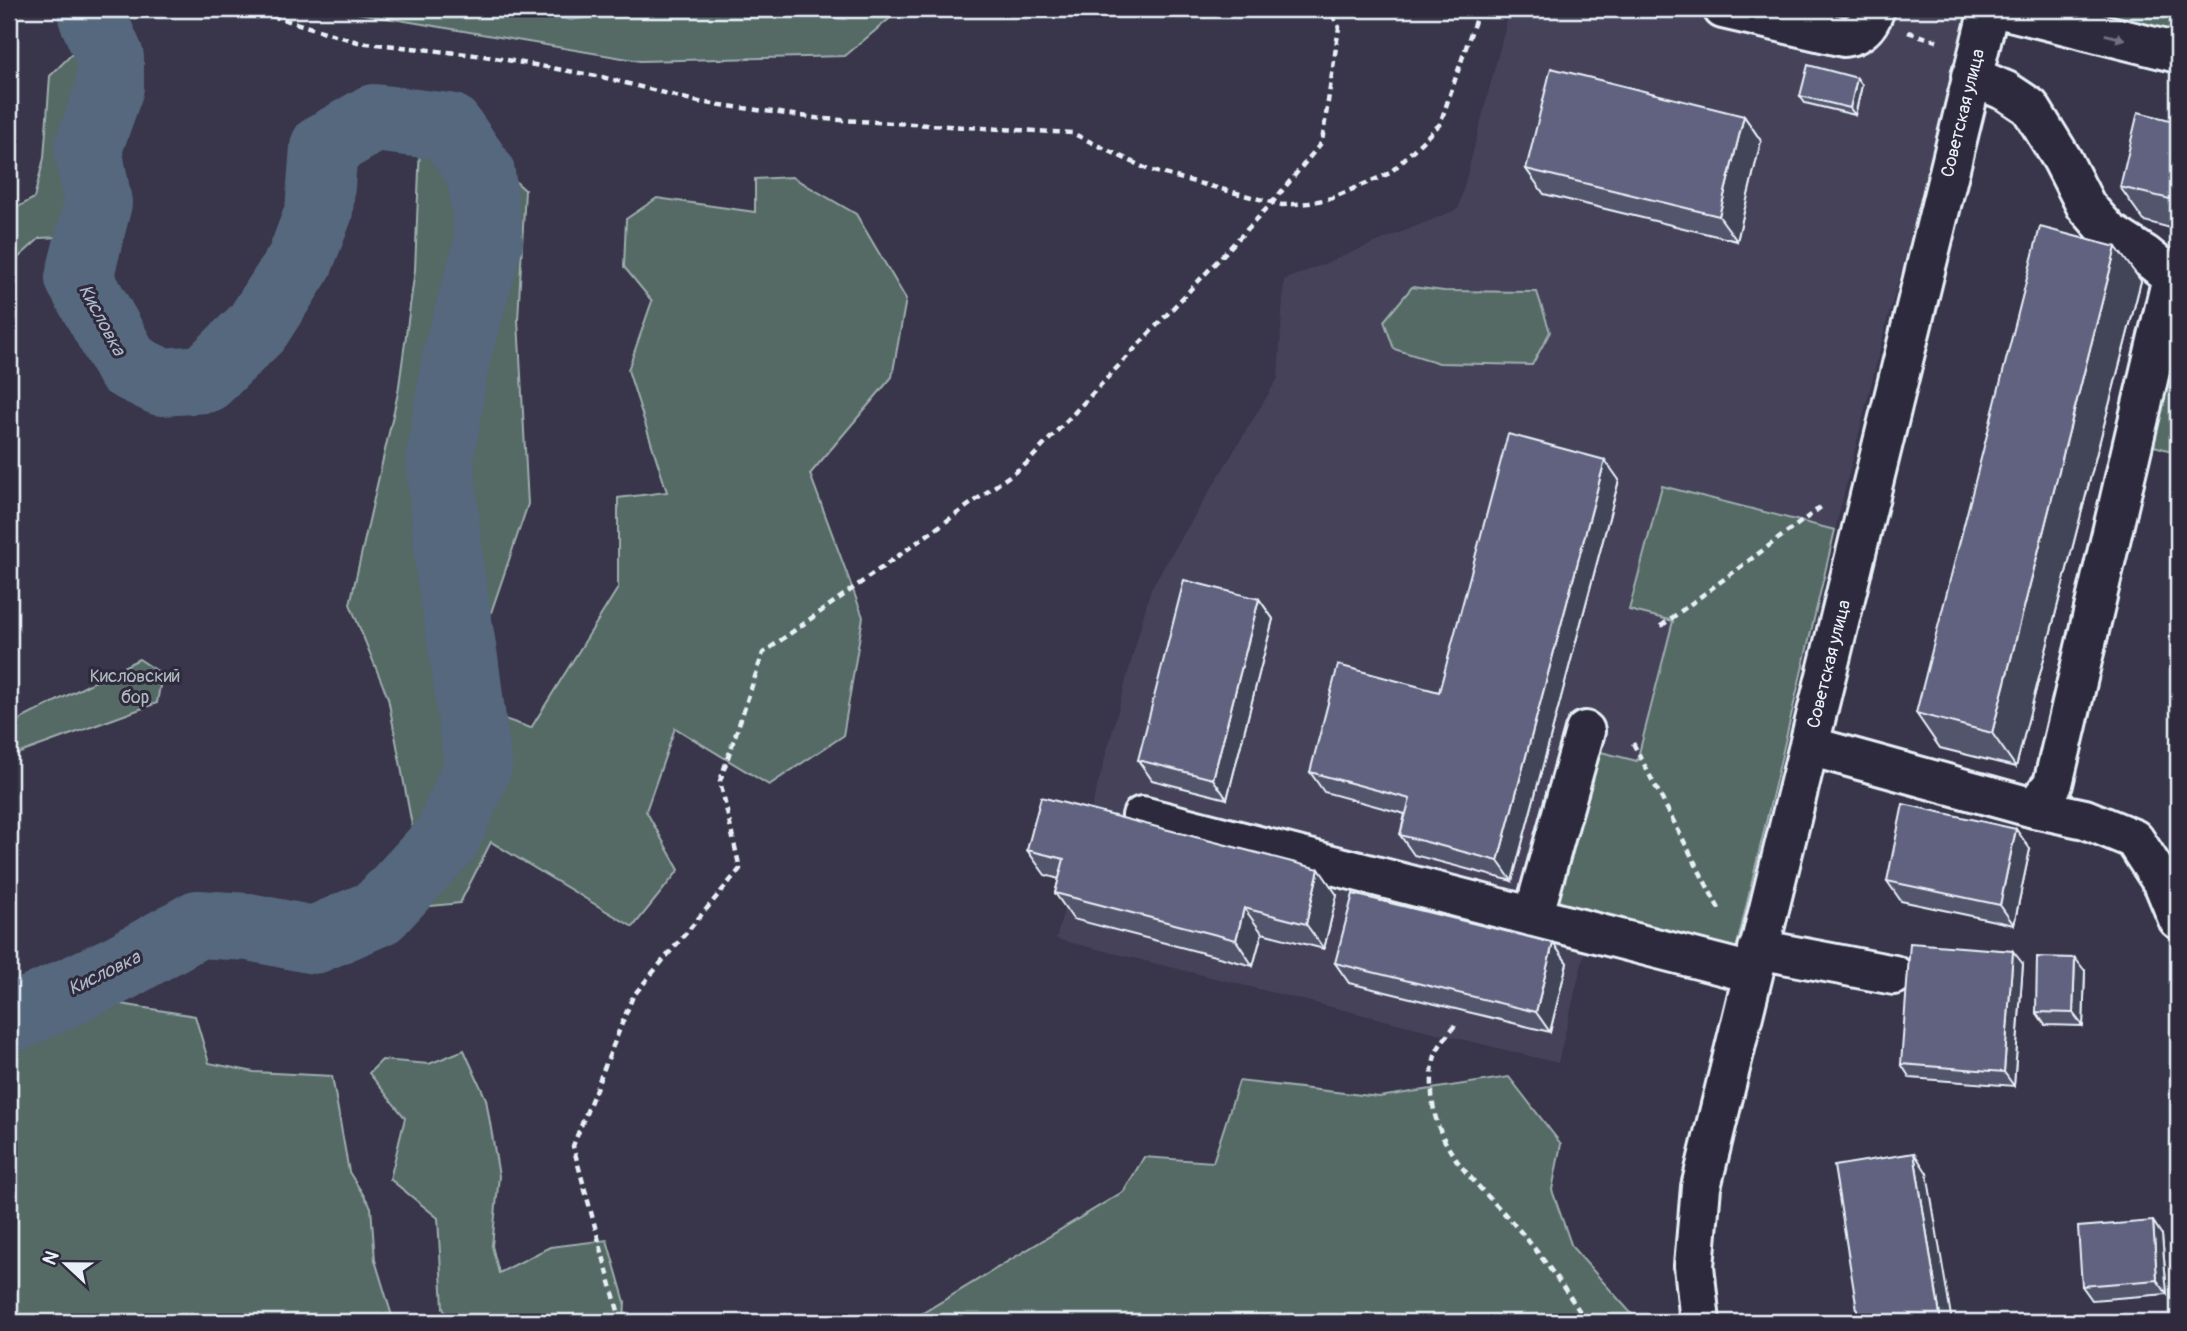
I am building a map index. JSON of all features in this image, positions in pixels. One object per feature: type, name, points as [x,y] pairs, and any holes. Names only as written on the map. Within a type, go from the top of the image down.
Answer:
[{"type":"street","points":[[1723,9],[1844,37],[1852,36],[1865,27],[1875,9]]},
{"type":"street","name":"Советская улица","points":[[1700,1322],[1694,1266],[1701,1187],[1989,9]]},
{"type":"street","points":[[2002,9],[2178,53]]},
{"type":"street","points":[[1971,76],[2006,91],[2030,107],[2086,206],[2109,232],[2175,278],[2053,784],[2034,808]]},
{"type":"street","points":[[1533,917],[1585,731]]},
{"type":"street","points":[[1809,746],[2034,808],[2085,819],[2134,839],[2164,885],[2178,919]]},
{"type":"street","points":[[1142,816],[1533,917],[1755,961],[1894,975]]},
{"type":"path","points":[[249,9],[358,42],[484,56],[602,77],[699,102],[824,118],[1072,133],[1149,170],[1282,205],[1332,198],[1390,173],[1440,124],[1479,9]]},
{"type":"path","points":[[621,1322],[572,1146],[633,996],[740,869],[720,781],[763,653],[1026,464],[1272,203],[1322,142],[1339,27],[1329,9]]},
{"type":"path","points":[[1661,626],[1821,507]]},
{"type":"path","points":[[1633,743],[1720,911]]},
{"type":"path","points":[[1455,1025],[1435,1054],[1432,1076],[1433,1111],[1444,1143],[1466,1174],[1519,1229],[1544,1260],[1587,1322]]},
{"type":"shaded area","points":[[1510,9],[1955,9],[1963,21],[1964,36],[1961,58],[1886,325],[1735,954],[1593,918],[1558,1063],[1056,939],[1151,588],[1278,378],[1284,280],[1458,209]]},
{"type":"green space","points":[[346,9],[901,9],[845,56],[640,61]]},
{"type":"green space","points":[[2083,9],[2178,9],[2178,32]]},
{"type":"green space","points":[[72,54],[96,72],[78,236],[40,238],[9,266],[9,212],[34,198],[44,158],[50,76]]},
{"type":"green space","points":[[449,122],[525,190],[518,320],[528,504],[480,645],[484,712],[531,728],[618,588],[618,498],[667,492],[628,370],[652,301],[624,267],[626,219],[657,198],[755,212],[755,179],[792,177],[856,214],[906,299],[892,377],[810,474],[863,617],[843,736],[769,785],[675,728],[646,811],[679,870],[633,927],[491,842],[460,903],[422,907],[421,873],[388,698],[350,604],[398,393],[415,270],[420,145]]},
{"type":"green space","points":[[1412,287],[1444,291],[1537,292],[1550,332],[1532,365],[1439,363],[1394,349],[1384,321]]},
{"type":"green space","points":[[2178,316],[2178,453],[2144,443]]},
{"type":"green space","points":[[1662,486],[1835,530],[1735,954],[1553,907],[1593,750],[1637,761],[1673,621],[1629,610]]},
{"type":"green space","name":"Кисловский бор","points":[[139,659],[162,674],[157,703],[9,757],[9,725]]},
{"type":"green space","points":[[102,1001],[195,1016],[209,1063],[254,1072],[332,1076],[349,1172],[371,1207],[375,1260],[392,1316],[398,1322],[9,1322],[9,1043],[46,1029]]},
{"type":"green space","points":[[464,1050],[486,1099],[499,1176],[492,1246],[499,1273],[550,1247],[607,1240],[625,1302],[624,1322],[449,1322],[443,1308],[438,1218],[390,1179],[405,1118],[369,1073],[382,1060],[429,1064]]},
{"type":"green space","points":[[1509,1077],[1561,1144],[1552,1190],[1572,1247],[1639,1322],[908,1322],[1124,1191],[1144,1157],[1213,1162],[1239,1081],[1379,1097]]},
{"type":"water","points":[[520,9],[643,9],[571,20]]},
{"type":"water","points":[[695,9],[837,9],[845,19],[782,13]]},
{"type":"building","points":[[1808,65],[1857,78],[1850,108],[1800,96]]},
{"type":"building","points":[[1551,68],[1744,116],[1719,216],[1526,169]]},
{"type":"building","points":[[2138,112],[2178,122],[2178,201],[2120,187]]},
{"type":"building","points":[[2040,227],[2116,247],[1992,733],[1916,713]]},
{"type":"building","points":[[1508,434],[1605,460],[1498,861],[1400,835],[1410,799],[1310,772],[1338,665],[1439,692]]},
{"type":"building","points":[[1184,580],[1259,599],[1213,779],[1138,760]]},
{"type":"building","points":[[1041,797],[1319,869],[1306,924],[1244,908],[1236,940],[1055,893],[1064,859],[1027,850]]},
{"type":"building","points":[[1903,804],[2016,829],[2000,905],[1887,881]]},
{"type":"building","points":[[1353,894],[1553,943],[1536,1012],[1335,963]]},
{"type":"building","points":[[1910,943],[2013,951],[2004,1072],[1901,1064]]},
{"type":"building","points":[[2037,957],[2075,958],[2073,1013],[2036,1012]]},
{"type":"building","points":[[1914,1153],[1941,1322],[1859,1322],[1834,1166]]},
{"type":"building","points":[[2153,1221],[2157,1280],[2082,1286],[2078,1227]]},
{"type":"waterway","name":"Кисловка","points":[[9,1018],[120,968],[198,924],[249,927],[314,940],[379,912],[447,838],[478,766],[450,572],[440,459],[456,357],[489,242],[481,173],[449,127],[374,118],[324,147],[319,211],[300,261],[257,328],[205,379],[161,382],[128,366],[79,278],[98,203],[88,149],[110,87],[110,57],[92,16],[93,9]]}]
